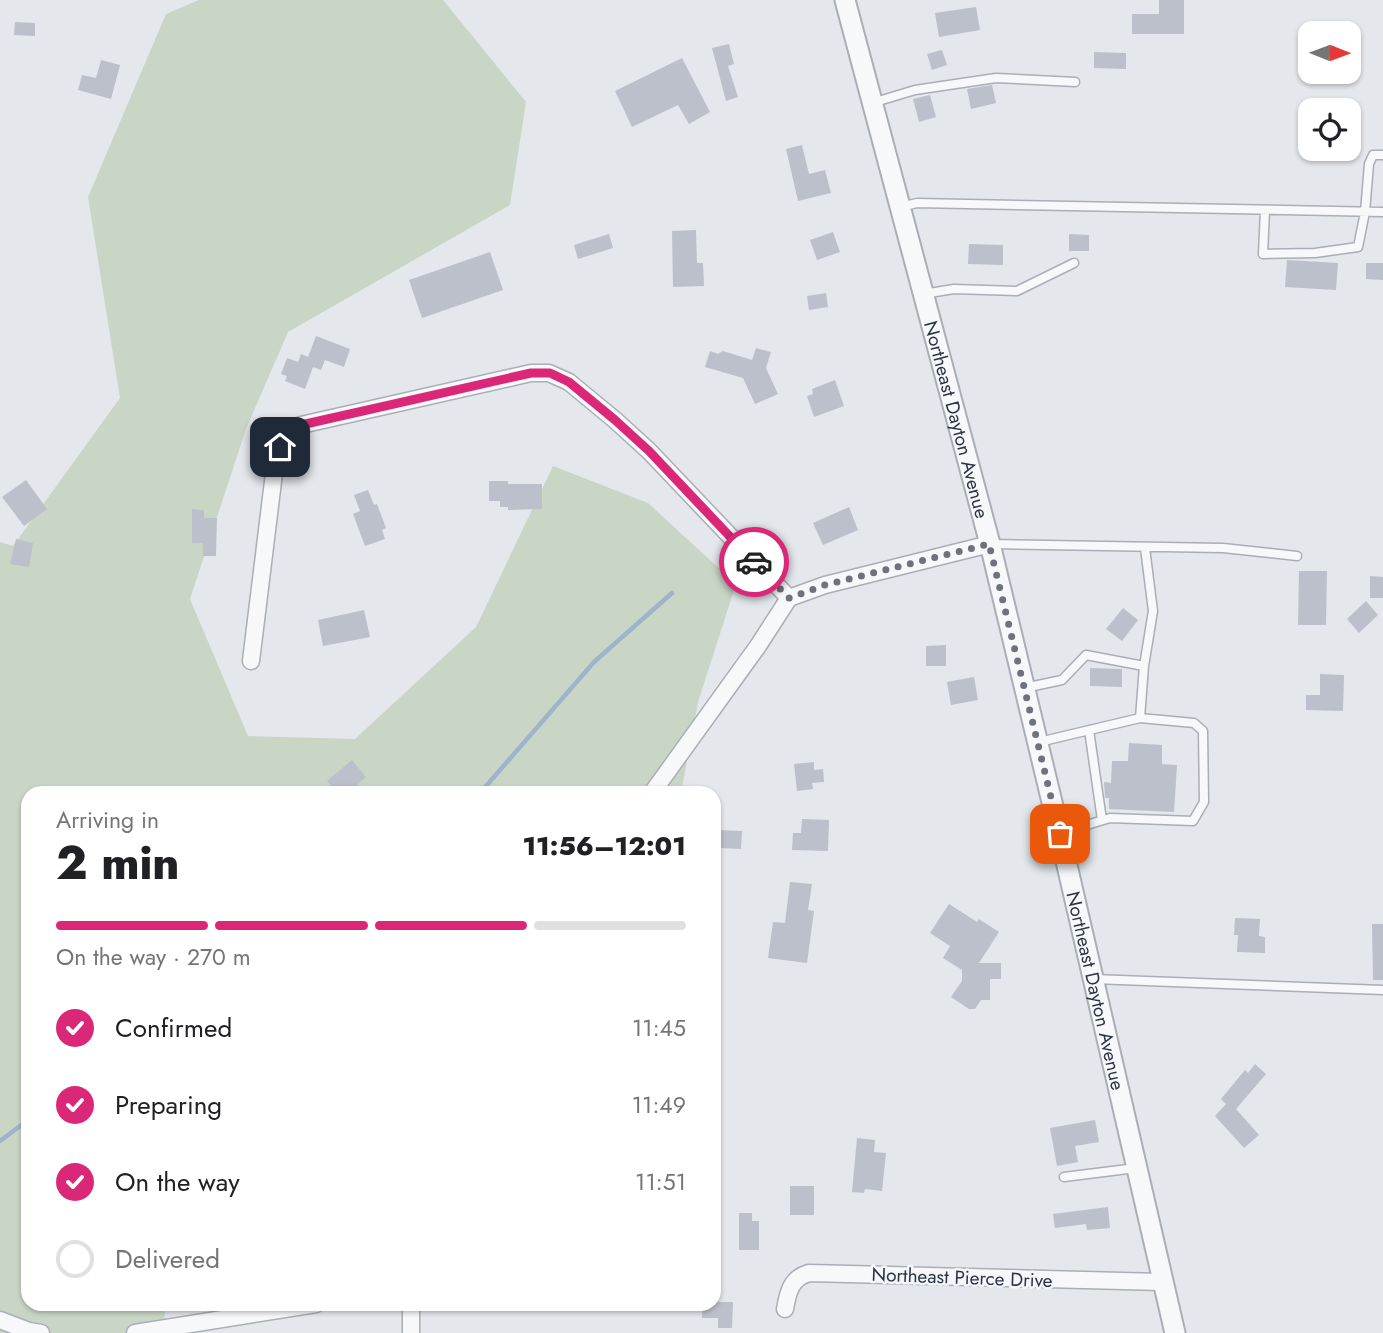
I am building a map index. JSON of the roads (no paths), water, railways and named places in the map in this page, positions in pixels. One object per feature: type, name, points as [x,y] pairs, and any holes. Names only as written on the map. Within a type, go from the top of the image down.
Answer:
[{"type":"street","name":"Northeast Dayton Avenue","points":[[845,0],[989,544],[1060,834],[1175,1333]]},
{"type":"street","points":[[251,661],[275,465],[287,433],[301,425],[531,373],[550,373],[569,382],[615,420],[649,451],[789,598]]},
{"type":"street","points":[[657,786],[758,646],[789,598],[825,585],[989,544]]},
{"type":"street","name":"Northeast Pierce Drive","points":[[785,1310],[791,1285],[799,1276],[809,1273],[1162,1282]]},
{"type":"street","points":[[135,1333],[272,1311]]},
{"type":"street","points":[[411,1311],[411,1333]]},
{"type":"street","points":[[0,1320],[41,1333]]},
{"type":"lane","points":[[872,103],[915,90],[996,78],[1074,82]]},
{"type":"lane","points":[[1265,210],[1263,254],[1315,253],[1358,247],[1365,212],[1368,164],[1373,155],[1383,155]]},
{"type":"lane","points":[[900,207],[917,204],[1383,212]]},
{"type":"lane","points":[[923,294],[954,289],[1017,291],[1074,263]]},
{"type":"lane","points":[[989,544],[1223,548],[1297,556]]},
{"type":"lane","points":[[1140,718],[1144,666],[1153,611],[1145,548]]},
{"type":"lane","points":[[1024,688],[1062,680],[1086,655],[1144,666]]},
{"type":"lane","points":[[1037,742],[1140,718],[1194,723],[1203,730],[1204,802],[1193,821],[1110,818],[1060,834]]},
{"type":"lane","points":[[1089,730],[1102,820]]},
{"type":"lane","points":[[1093,979],[1383,990]]},
{"type":"lane","points":[[1064,1177],[1136,1168]]},
{"type":"waterway","points":[[486,786],[594,662],[672,593]]},
{"type":"waterway","points":[[0,1141],[21,1125]]}]
